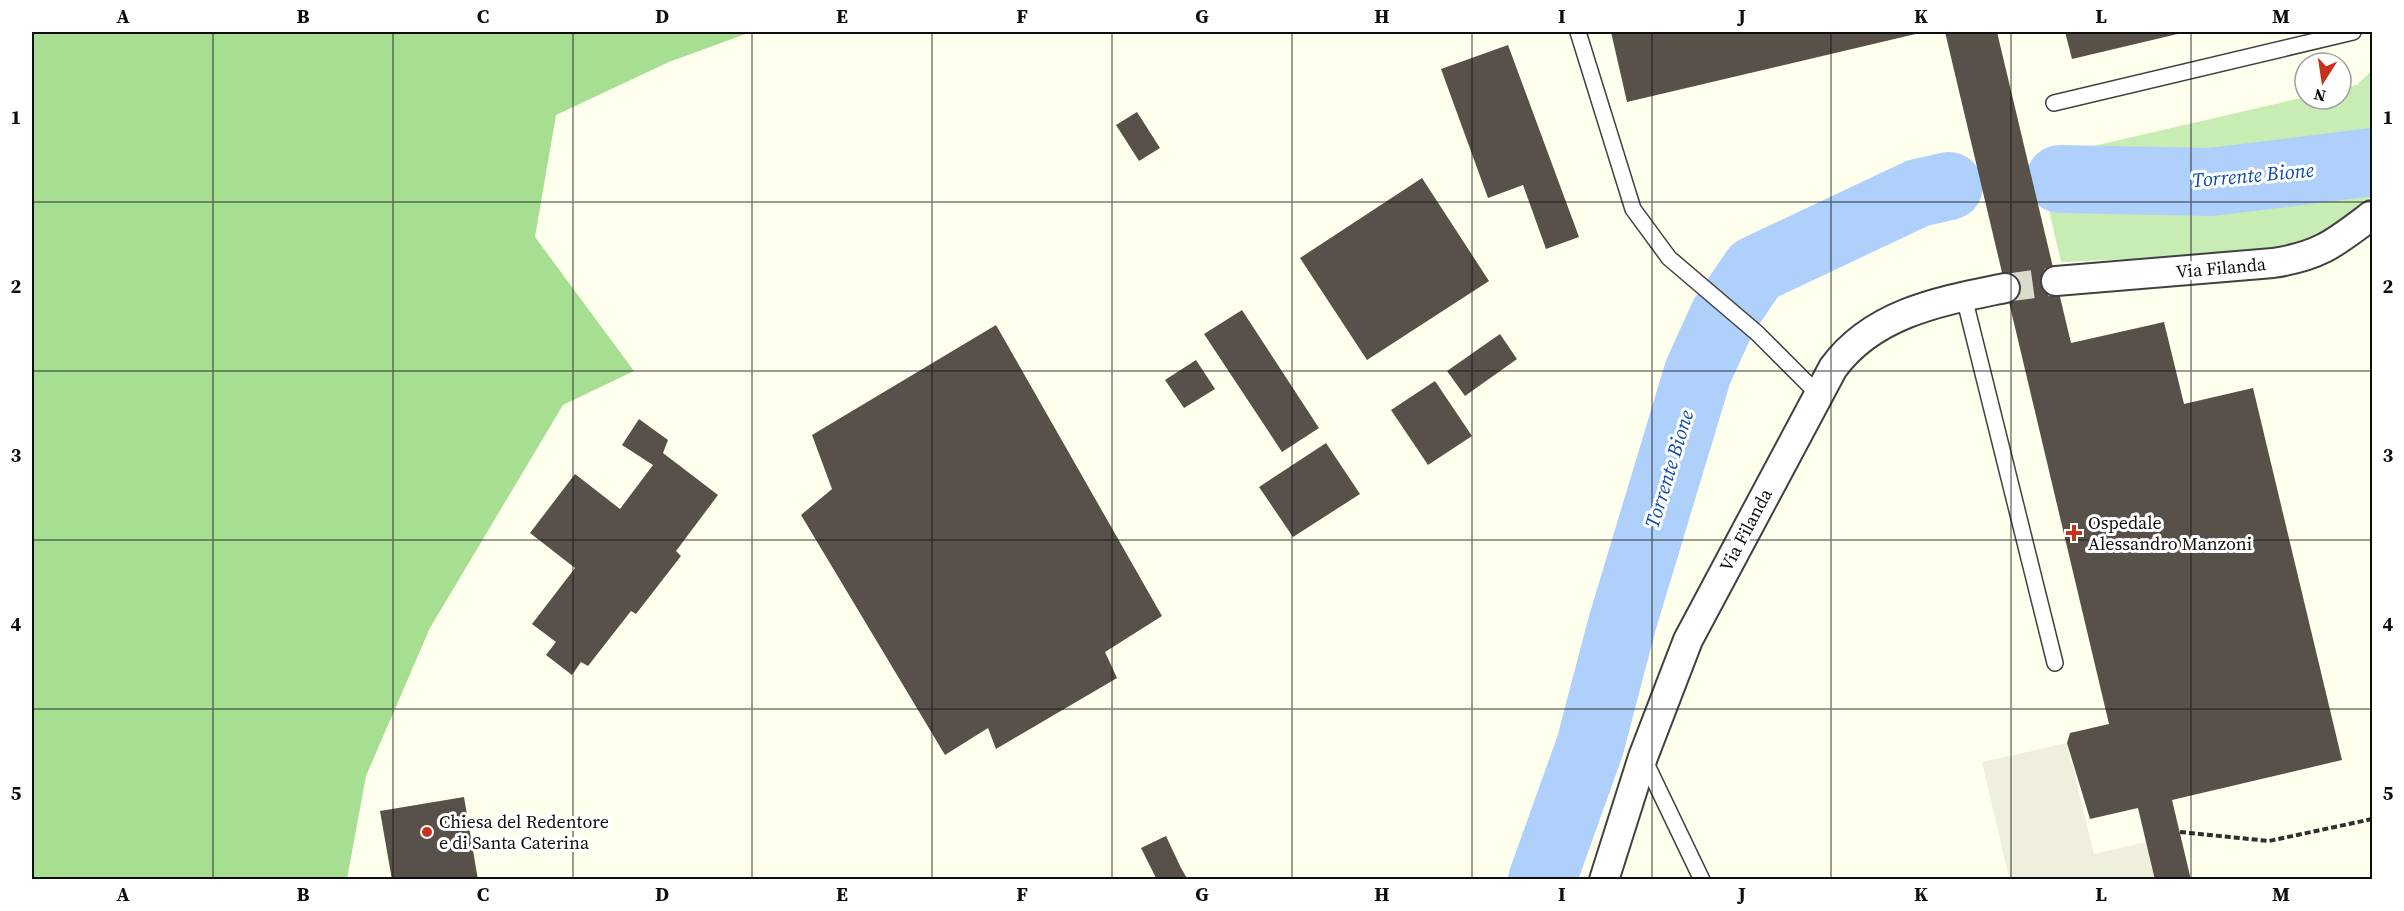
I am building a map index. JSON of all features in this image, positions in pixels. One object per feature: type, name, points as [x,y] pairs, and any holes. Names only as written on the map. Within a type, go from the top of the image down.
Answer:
[{"type":"street","name":"Via Filanda","points":[[2056,281],[2273,263],[2297,259],[2317,254],[2373,215]]},
{"type":"street","name":"Via Filanda","points":[[1606,878],[1643,757],[1688,640],[1818,394],[1844,353],[1869,333],[1904,314],[1941,302],[2006,288]]},
{"type":"lane","points":[[1578,32],[1633,209],[1669,258],[1757,333],[1818,394]]},
{"type":"lane","points":[[2054,103],[2353,32]]},
{"type":"lane","points":[[1964,297],[2055,663]]},
{"type":"lane","points":[[1643,757],[1702,879]]},
{"type":"path","points":[[2180,832],[2269,841],[2373,819]]},
{"type":"green space","points":[[32,32],[751,32],[669,62],[556,115],[535,237],[634,371],[563,405],[430,628],[366,776],[347,879],[32,879]]},
{"type":"green space","points":[[2372,70],[2372,196],[2293,252],[2061,262],[2037,159],[2293,100],[2293,111],[2353,111],[2353,86],[2357,85]]},
{"type":"shaded area","points":[[2067,743],[2094,854],[2146,842],[2138,808],[2172,800],[2191,879],[2007,879],[2009,878],[1982,762]]},
{"type":"building","points":[[1611,32],[1924,32],[1627,102]]},
{"type":"building","points":[[1945,32],[1997,32],[2071,343],[2164,322],[2184,404],[2253,388],[2342,760],[2172,800],[2191,880],[2155,880],[2138,808],[2090,819],[2067,743],[2070,733],[2109,724]]},
{"type":"building","points":[[2065,32],[2186,32],[2072,59]]},
{"type":"building","points":[[1508,45],[1579,237],[1546,249],[1523,185],[1488,198],[1441,69]]},
{"type":"building","points":[[1137,112],[1160,148],[1139,161],[1116,125]]},
{"type":"building","points":[[1422,178],[1489,281],[1367,360],[1300,258]]},
{"type":"building","points":[[1242,310],[1319,428],[1282,452],[1204,334]]},
{"type":"building","points":[[996,325],[1162,616],[1105,652],[1117,678],[996,749],[988,728],[945,755],[801,515],[832,489],[812,435]]},
{"type":"building","points":[[1500,334],[1517,359],[1465,396],[1447,371]]},
{"type":"building","points":[[1196,360],[1215,389],[1184,408],[1165,380]]},
{"type":"building","points":[[1435,381],[1472,436],[1428,465],[1391,410]]},
{"type":"building","points":[[639,419],[668,440],[663,453],[718,495],[676,551],[681,556],[636,614],[631,611],[588,666],[581,662],[572,675],[546,655],[556,642],[532,624],[575,568],[530,533],[575,474],[620,509],[653,465],[622,445]]},
{"type":"building","points":[[1326,443],[1360,494],[1293,537],[1259,487]]},
{"type":"building","name":"Chiesa del Redentore e di Santa Caterina","points":[[464,797],[478,880],[392,880],[380,811]]},
{"type":"building","points":[[1166,836],[1188,880],[1157,880],[1141,848]]},
{"type":"waterway","name":"Torrente Bione","points":[[2060,179],[2211,182],[2372,162]]},
{"type":"waterway","name":"Torrente Bione","points":[[1542,880],[1590,746],[1622,624],[1698,372],[1723,317],[1755,270],[1918,193],[1949,186]]},
{"type":"tunnel","points":[[2005,288],[2056,281]]},
{"type":"place","name":"Ospedale Alessandro Manzoni","points":[[2074,533]]},
{"type":"place","name":"Chiesa del Redentore e di Santa Caterina","points":[[427,832]]}]
